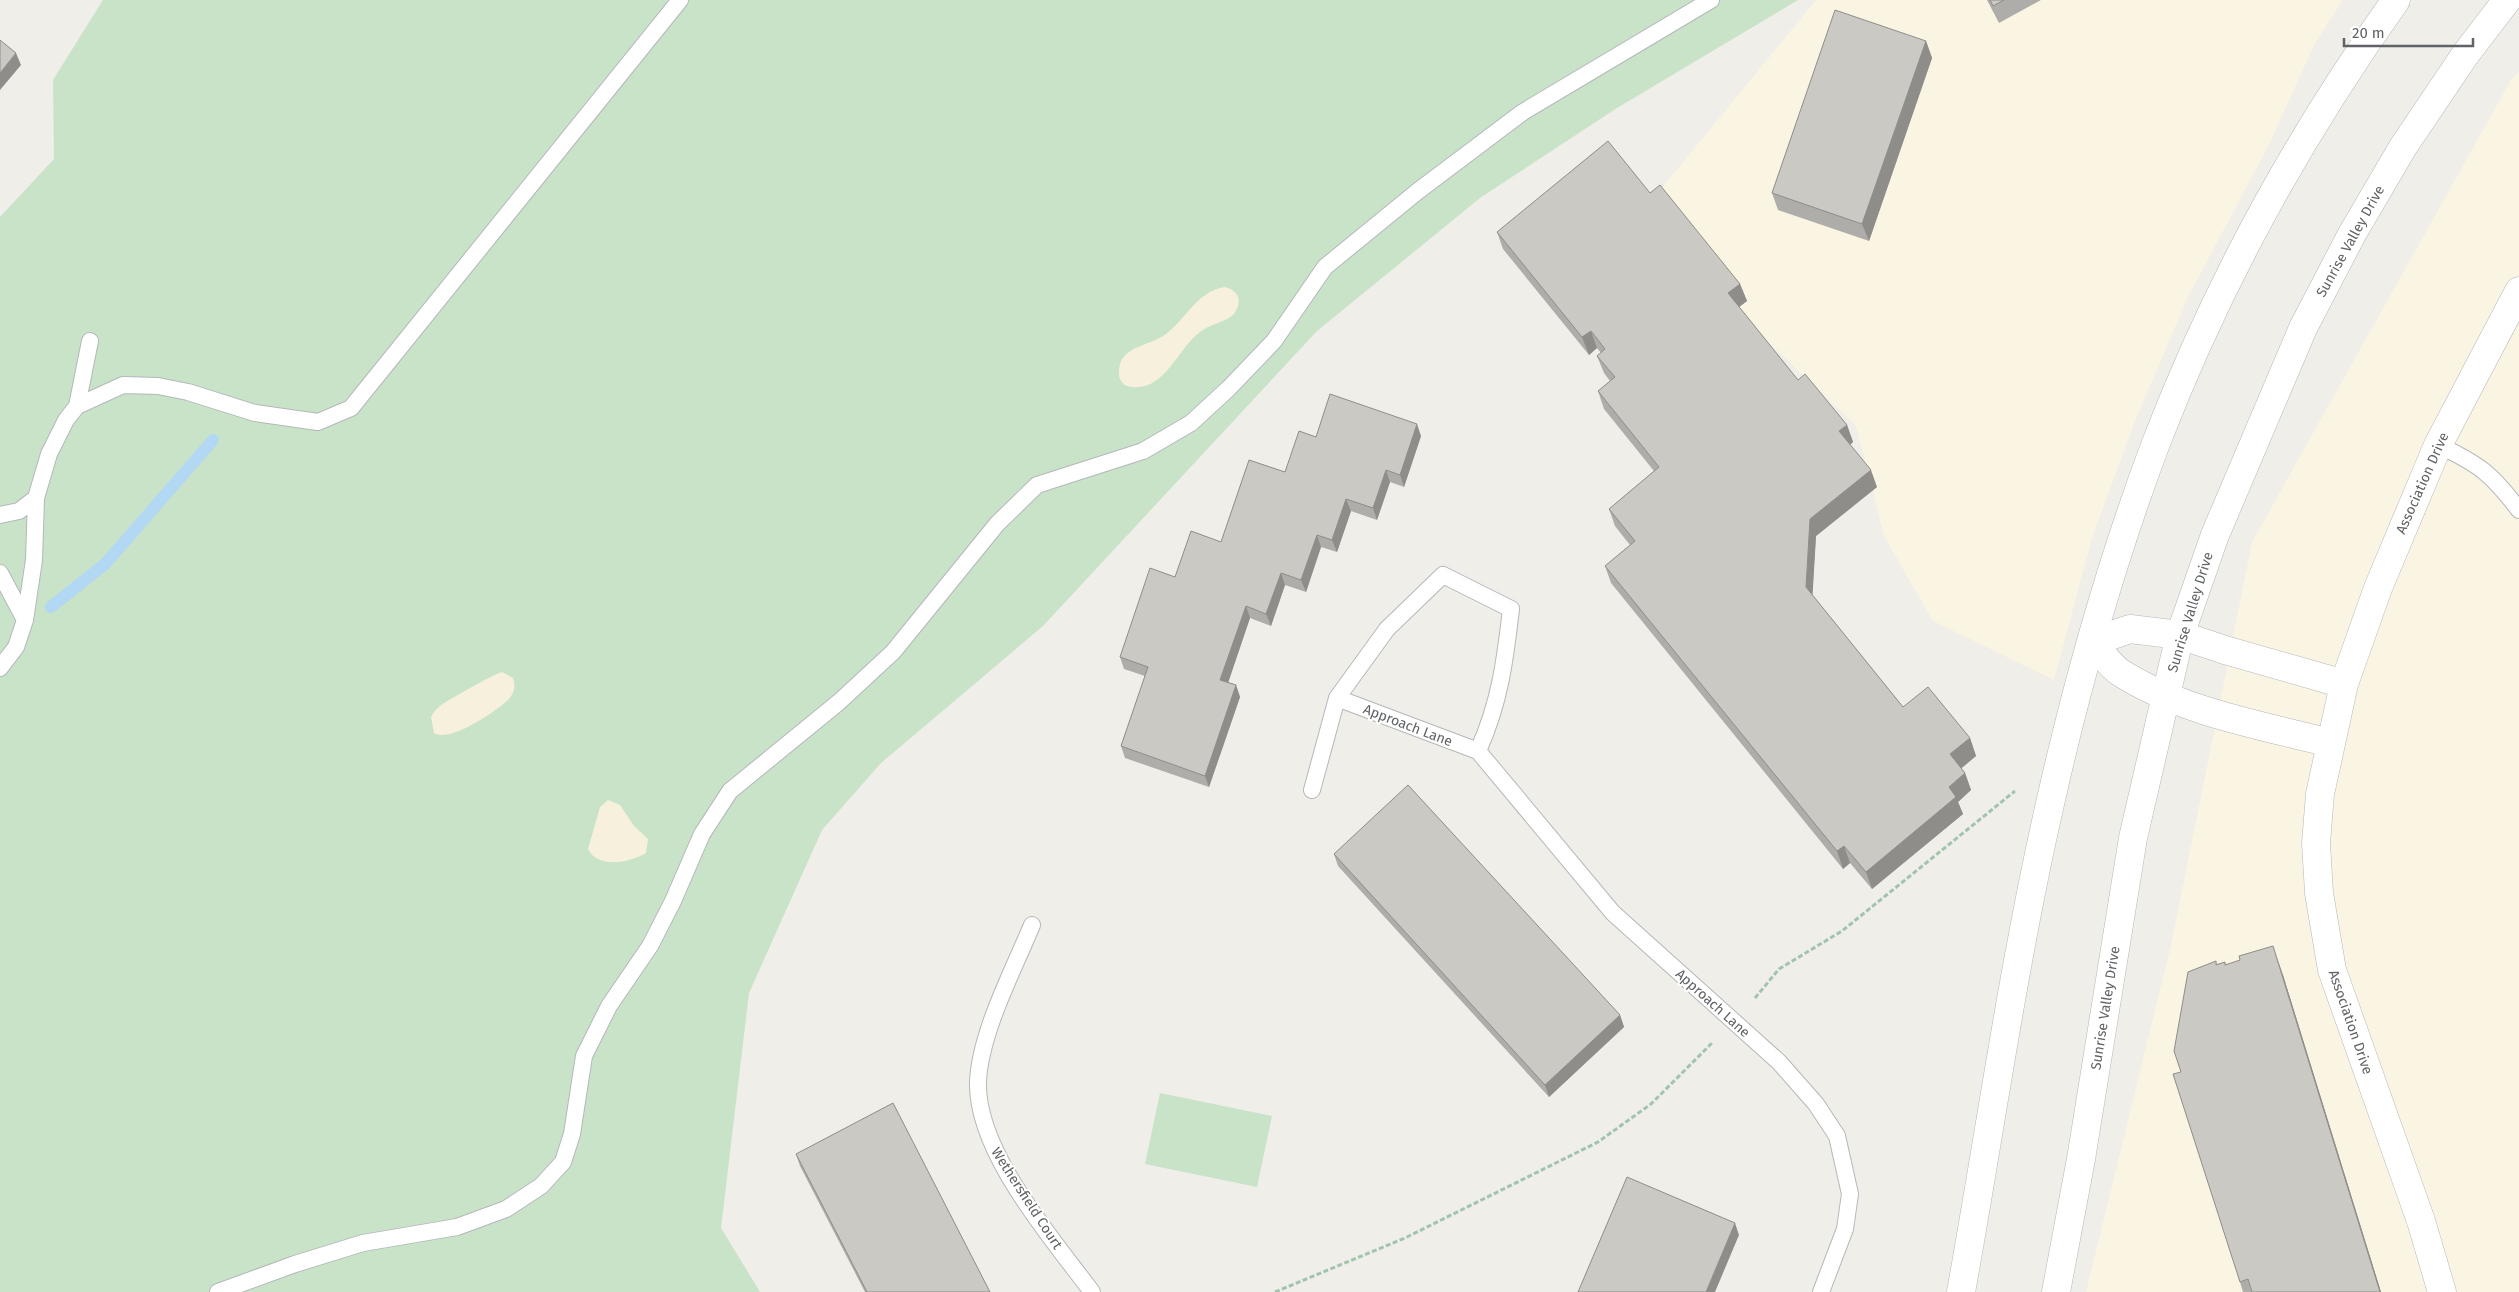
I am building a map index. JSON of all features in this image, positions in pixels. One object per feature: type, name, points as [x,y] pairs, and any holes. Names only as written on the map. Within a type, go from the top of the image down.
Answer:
[{"type":"main road","points":[[1961,1292],[2032,891],[2052,797],[2109,582],[2155,448],[2192,357],[2226,286],[2289,166],[2360,51],[2396,0]]},
{"type":"main road","name":"Sunrise Valley Drive","points":[[2056,1292],[2079,1168],[2133,838],[2180,635],[2214,535],[2304,328],[2352,234],[2403,147],[2465,55],[2507,0]]},
{"type":"main road","name":"Association Drive","points":[[2442,1292],[2421,1221],[2332,970],[2320,893],[2316,843],[2320,794],[2344,684],[2378,588],[2438,446],[2519,290]]},
{"type":"main road","points":[[2092,642],[2130,629],[2180,635],[2344,684]]},
{"type":"main road","points":[[2092,642],[2119,672],[2166,696],[2207,710],[2330,743]]},
{"type":"lane","points":[[77,406],[123,386],[158,386],[188,392],[255,413],[318,422],[351,408],[680,0]]},
{"type":"lane","points":[[218,1292],[295,1264],[363,1243],[457,1227],[506,1209],[541,1186],[563,1162],[572,1134],[584,1056],[609,1006],[650,946],[674,901],[702,834],[730,791],[839,702],[893,652],[997,524],[1037,485],[1143,451],[1191,423],[1229,388],[1274,341],[1325,267],[1411,197],[1523,112],[1711,0]]},
{"type":"lane","points":[[0,668],[16,647],[25,620],[34,560],[36,498],[48,454],[66,420],[77,406],[90,342]]},
{"type":"lane","points":[[2438,446],[2471,460],[2488,472],[2519,510]]},
{"type":"lane","points":[[0,515],[19,511],[36,498]]},
{"type":"lane","points":[[0,573],[25,620]]},
{"type":"lane","points":[[1312,790],[1337,698],[1387,629],[1443,575],[1511,609],[1503,680],[1489,728],[1478,751]]},
{"type":"lane","name":"Approach Lane","points":[[1337,698],[1478,751],[1613,913],[1779,1062],[1816,1104],[1836,1136],[1850,1194],[1845,1229],[1821,1292]]},
{"type":"lane","name":"Wethersfield Court","points":[[1032,925],[987,1035],[978,1082],[983,1119],[996,1153],[1040,1223],[1092,1292]]},
{"type":"path","points":[[1275,1292],[1405,1238],[1598,1142],[1651,1104],[1734,1022],[1779,969],[1842,931],[2018,788]]},
{"type":"shaded area","points":[[1816,0],[2343,0],[2315,43],[2269,145],[2188,297],[2135,421],[2092,538],[2054,680],[1933,621],[1884,536],[1856,426],[1638,217]]},
{"type":"shaded area","points":[[2519,71],[2519,1292],[2086,1292],[2172,941],[2252,542],[2511,80]]},
{"type":"green space","points":[[103,0],[1798,0],[1617,108],[1480,198],[1317,331],[1043,626],[881,763],[822,830],[749,993],[721,1228],[760,1292],[0,1292],[0,217],[54,159],[53,80]]},
{"type":"green space","points":[[1160,1093],[1272,1116],[1257,1187],[1145,1164]]},
{"type":"sand","points":[[1225,287],[1237,294],[1239,302],[1233,315],[1200,332],[1162,376],[1153,382],[1143,386],[1132,387],[1122,382],[1119,377],[1121,361],[1129,352],[1163,336],[1206,294]]},
{"type":"sand","points":[[502,672],[513,678],[514,681],[514,690],[508,700],[493,712],[461,730],[441,735],[434,733],[431,717],[438,708],[470,688]]},
{"type":"sand","points":[[608,800],[620,805],[634,826],[648,839],[646,853],[623,861],[606,862],[593,855],[588,849],[600,807]]},
{"type":"building","points":[[1990,0],[2004,0],[1993,6]]},
{"type":"building","points":[[1835,10],[1926,41],[1862,224],[1772,193]]},
{"type":"building","points":[[0,40],[16,53],[0,73]]},
{"type":"building","points":[[1608,141],[1650,193],[1660,185],[1740,284],[1728,293],[1798,380],[1805,374],[1847,425],[1839,431],[1871,470],[1810,519],[1806,587],[1903,707],[1928,687],[1970,738],[1950,754],[1965,773],[1949,787],[1956,797],[1866,872],[1844,846],[1837,851],[1605,566],[1635,541],[1609,509],[1659,467],[1598,391],[1615,377],[1597,356],[1605,349],[1591,331],[1582,337],[1497,232]]},
{"type":"building","points":[[1330,394],[1417,424],[1400,475],[1386,470],[1373,508],[1346,499],[1332,540],[1317,535],[1301,580],[1281,573],[1266,614],[1246,606],[1220,680],[1236,685],[1205,776],[1121,746],[1148,667],[1120,657],[1150,568],[1175,577],[1191,531],[1221,542],[1249,460],[1285,472],[1299,431],[1316,437]]},
{"type":"building","points":[[1408,785],[1620,1015],[1545,1085],[1334,854]]},
{"type":"building","points":[[2273,946],[2380,1292],[2252,1292],[2248,1279],[2240,1282],[2173,1074],[2181,1072],[2174,1051],[2188,972],[2216,961],[2216,965],[2225,962],[2225,965],[2240,960],[2239,956]]},
{"type":"building","points":[[893,1103],[990,1292],[867,1292],[796,1154]]},
{"type":"building","points":[[1627,1177],[1735,1223],[1706,1292],[1578,1292]]},
{"type":"waterway","points":[[51,607],[105,564],[213,440]]}]
